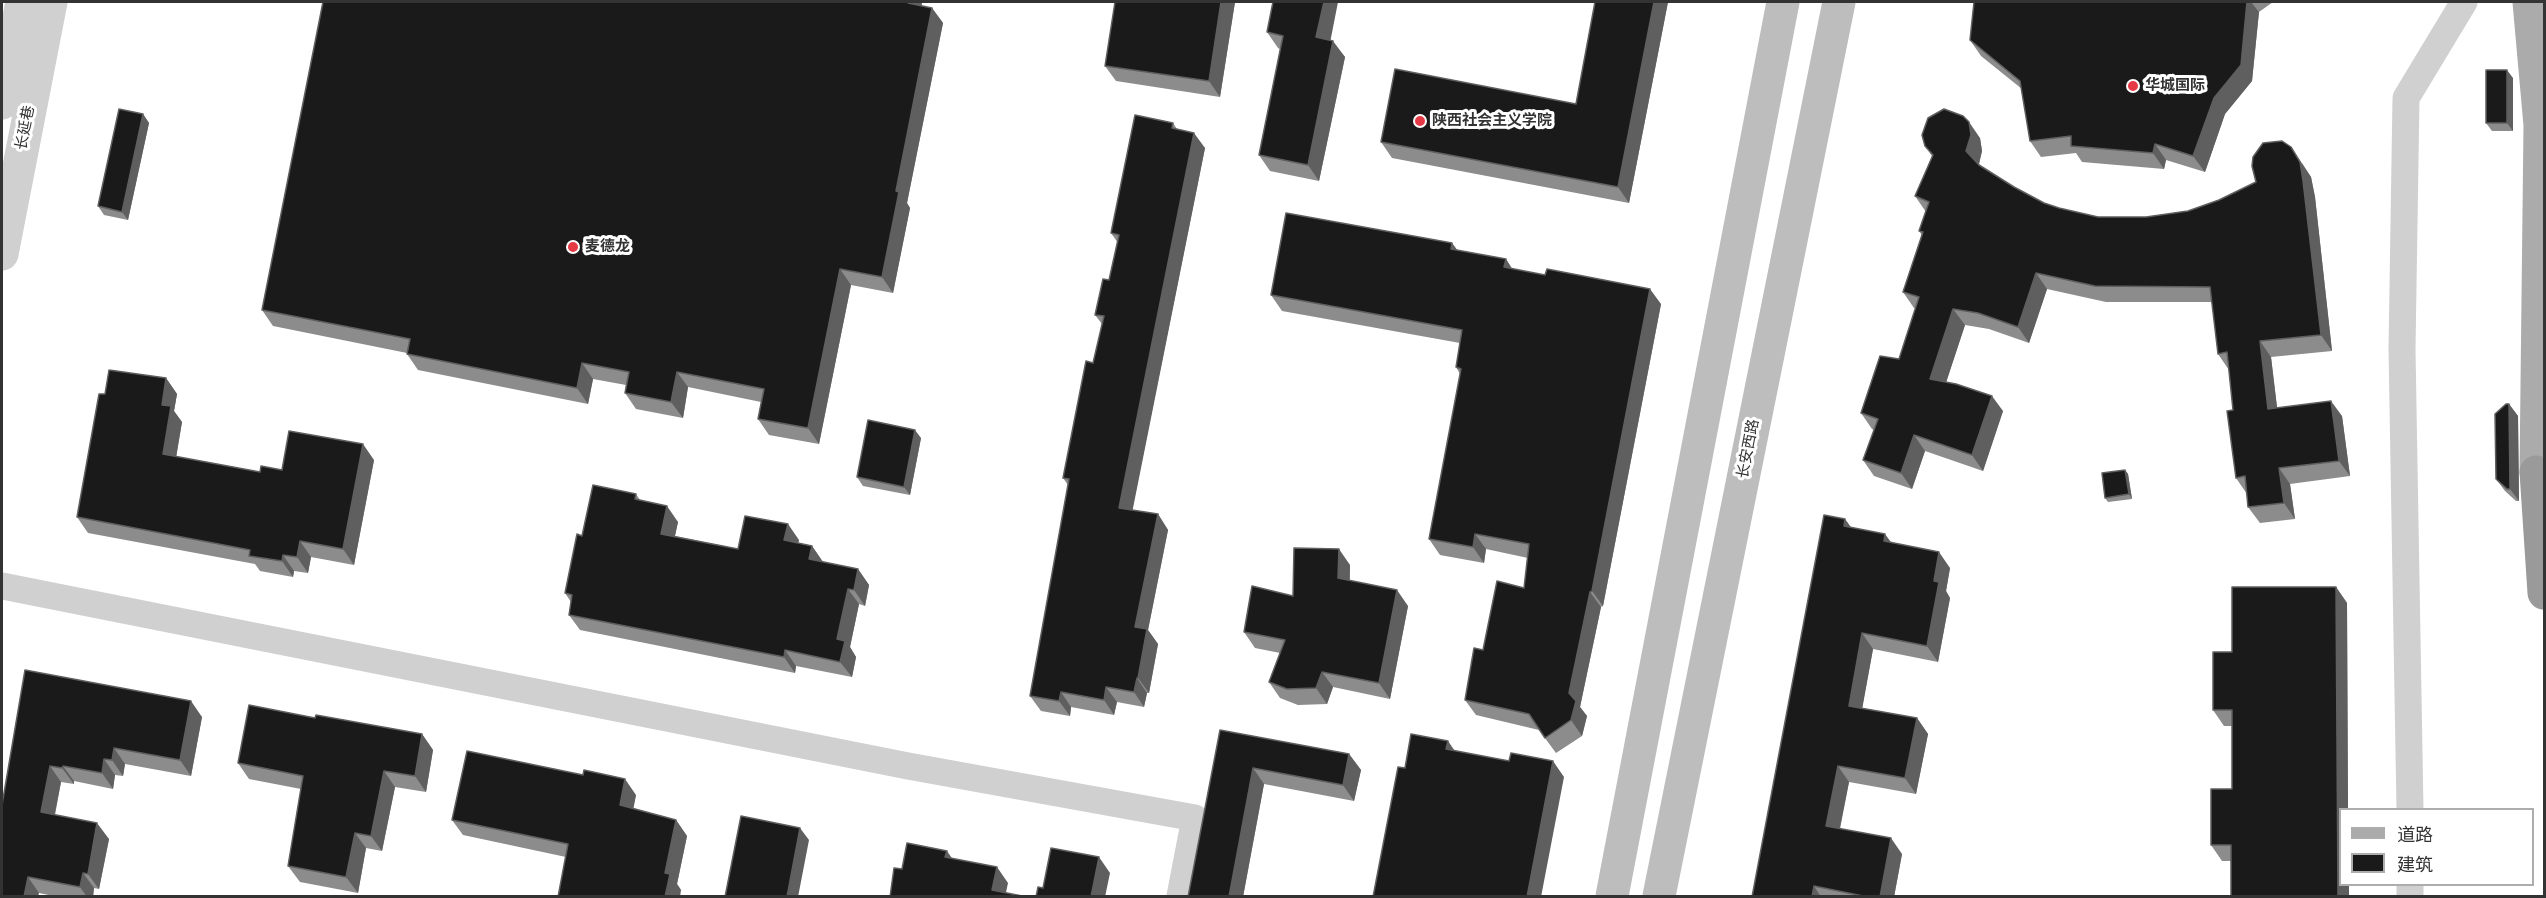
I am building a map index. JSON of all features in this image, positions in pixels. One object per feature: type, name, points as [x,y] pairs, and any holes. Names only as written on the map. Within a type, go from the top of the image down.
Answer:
[{"type":"highway","points":[[2536,472],[2544,593]]},
{"type":"main road","points":[[1612,897],[1783,2]]},
{"type":"main road","name":"长安西路","points":[[1659,897],[1839,2]]},
{"type":"main road","points":[[2529,2],[2540,125],[2536,472]]},
{"type":"street","name":"长延巷","points":[[2,103],[22,2]]},
{"type":"street","name":"长延巷","points":[[2,254],[51,2]]},
{"type":"street","points":[[2410,808],[2402,349],[2406,98],[2464,2]]},
{"type":"street","points":[[2,586],[908,766],[1195,818],[1179,897]]},
{"type":"building","name":"麦德龙","points":[[323,2],[908,2],[932,8],[896,191],[899,192],[882,277],[840,269],[808,428],[758,419],[764,389],[677,372],[671,402],[625,393],[629,372],[582,363],[577,388],[407,354],[410,339],[262,310]]},
{"type":"building","points":[[1115,2],[1221,2],[1209,81],[1105,66]]},
{"type":"building","points":[[1273,2],[1324,2],[1316,37],[1333,41],[1308,165],[1259,155],[1283,36],[1267,32]]},
{"type":"building","points":[[1595,2],[1654,2],[1618,187],[1381,142],[1395,69],[1576,104]]},
{"type":"building","name":"华城国际","points":[[1974,2],[2247,2],[2241,65],[2214,98],[2193,156],[2155,144],[2153,153],[2071,146],[2071,136],[2030,141],[2020,81],[1970,40]]},
{"type":"building","points":[[2486,70],[2507,70],[2507,123],[2486,123]]},
{"type":"building","points":[[119,109],[143,114],[122,212],[98,206]]},
{"type":"building","points":[[1944,109],[1963,116],[1969,122],[1971,135],[1966,151],[1979,165],[2044,203],[2098,217],[2146,217],[2188,211],[2219,200],[2256,182],[2252,166],[2253,157],[2263,143],[2282,141],[2291,147],[2300,162],[2321,335],[2260,341],[2268,409],[2331,401],[2339,461],[2279,468],[2284,503],[2248,507],[2245,476],[2236,478],[2227,411],[2233,410],[2227,352],[2218,354],[2210,287],[2095,286],[2036,273],[2018,327],[1978,313],[1953,309],[1930,379],[1956,384],[1992,396],[1972,455],[1914,435],[1901,473],[1863,460],[1878,419],[1861,413],[1880,356],[1899,359],[1919,297],[1903,292],[1923,232],[1919,231],[1929,202],[1915,196],[1933,155],[1925,146],[1922,135],[1928,118]]},
{"type":"building","points":[[1135,115],[1173,123],[1172,128],[1194,133],[1119,508],[1158,514],[1135,627],[1147,629],[1134,692],[1106,687],[1104,700],[1061,692],[1059,701],[1030,696],[1069,479],[1063,478],[1086,361],[1093,363],[1104,316],[1095,315],[1103,279],[1109,280],[1119,235],[1111,233]]},
{"type":"building","points":[[1286,213],[1452,243],[1451,249],[1506,259],[1504,267],[1545,275],[1547,269],[1650,289],[1592,591],[1569,693],[1576,701],[1571,720],[1545,738],[1529,714],[1465,700],[1474,648],[1483,650],[1497,581],[1524,588],[1529,544],[1475,534],[1473,547],[1429,539],[1461,369],[1456,367],[1462,330],[1271,295]]},
{"type":"building","points":[[109,370],[166,378],[162,405],[171,406],[163,454],[260,472],[261,466],[282,470],[289,431],[363,444],[343,549],[300,541],[297,557],[283,555],[282,561],[249,556],[250,550],[77,517],[99,394],[105,394]]},
{"type":"building","points":[[2509,404],[2510,489],[2496,479],[2495,414]]},
{"type":"building","points":[[868,420],[915,430],[904,487],[857,477]]},
{"type":"building","points":[[2125,470],[2129,494],[2105,498],[2102,473]]},
{"type":"building","points":[[593,485],[636,494],[635,499],[667,506],[661,534],[738,549],[745,516],[788,524],[784,540],[812,546],[809,559],[858,569],[854,590],[848,589],[837,639],[845,641],[840,662],[785,650],[784,657],[569,615],[572,595],[565,593],[577,534],[582,536]]},
{"type":"building","points":[[1824,515],[1845,519],[1844,526],[1885,534],[1884,541],[1939,552],[1934,581],[1939,582],[1927,646],[1862,633],[1849,706],[1917,718],[1905,778],[1838,766],[1826,826],[1891,838],[1880,897],[1868,897],[1814,886],[1812,897],[1752,897]]},
{"type":"building","points":[[1294,548],[1339,549],[1338,578],[1397,590],[1379,683],[1322,672],[1316,688],[1287,689],[1269,682],[1285,640],[1244,632],[1252,586],[1293,596]]},
{"type":"building","points":[[2232,587],[2336,587],[2338,897],[2231,897],[2231,845],[2211,845],[2211,789],[2232,789],[2232,710],[2213,710],[2213,652],[2232,652]]},
{"type":"building","points":[[25,670],[191,701],[180,760],[114,748],[112,760],[104,759],[102,773],[50,766],[41,812],[97,823],[88,874],[83,873],[80,887],[28,877],[24,897],[2,897],[2,805]]},
{"type":"building","points":[[249,705],[315,718],[316,715],[422,734],[415,776],[384,771],[371,836],[355,833],[346,877],[288,866],[303,776],[238,763]]},
{"type":"building","points":[[1220,730],[1349,754],[1343,785],[1253,768],[1229,897],[1188,897]]},
{"type":"building","points":[[1411,734],[1448,741],[1446,749],[1509,761],[1511,753],[1553,761],[1527,897],[1373,897],[1398,767],[1405,768]]},
{"type":"building","points":[[467,751],[583,775],[584,770],[625,779],[620,805],[676,820],[665,873],[670,874],[665,897],[558,897],[568,844],[452,820]]},
{"type":"building","points":[[741,816],[800,828],[787,897],[725,897]]},
{"type":"building","points":[[907,843],[947,851],[945,857],[997,867],[992,890],[1027,897],[890,897],[894,868],[902,869]]},
{"type":"building","points":[[1051,848],[1099,857],[1091,897],[1036,897],[1038,887],[1043,888]]},
{"type":"place","name":"华城国际","points":[[2133,86]]},
{"type":"place","name":"陕西社会主义学院","points":[[1420,121]]},
{"type":"place","name":"麦德龙","points":[[573,247]]}]
